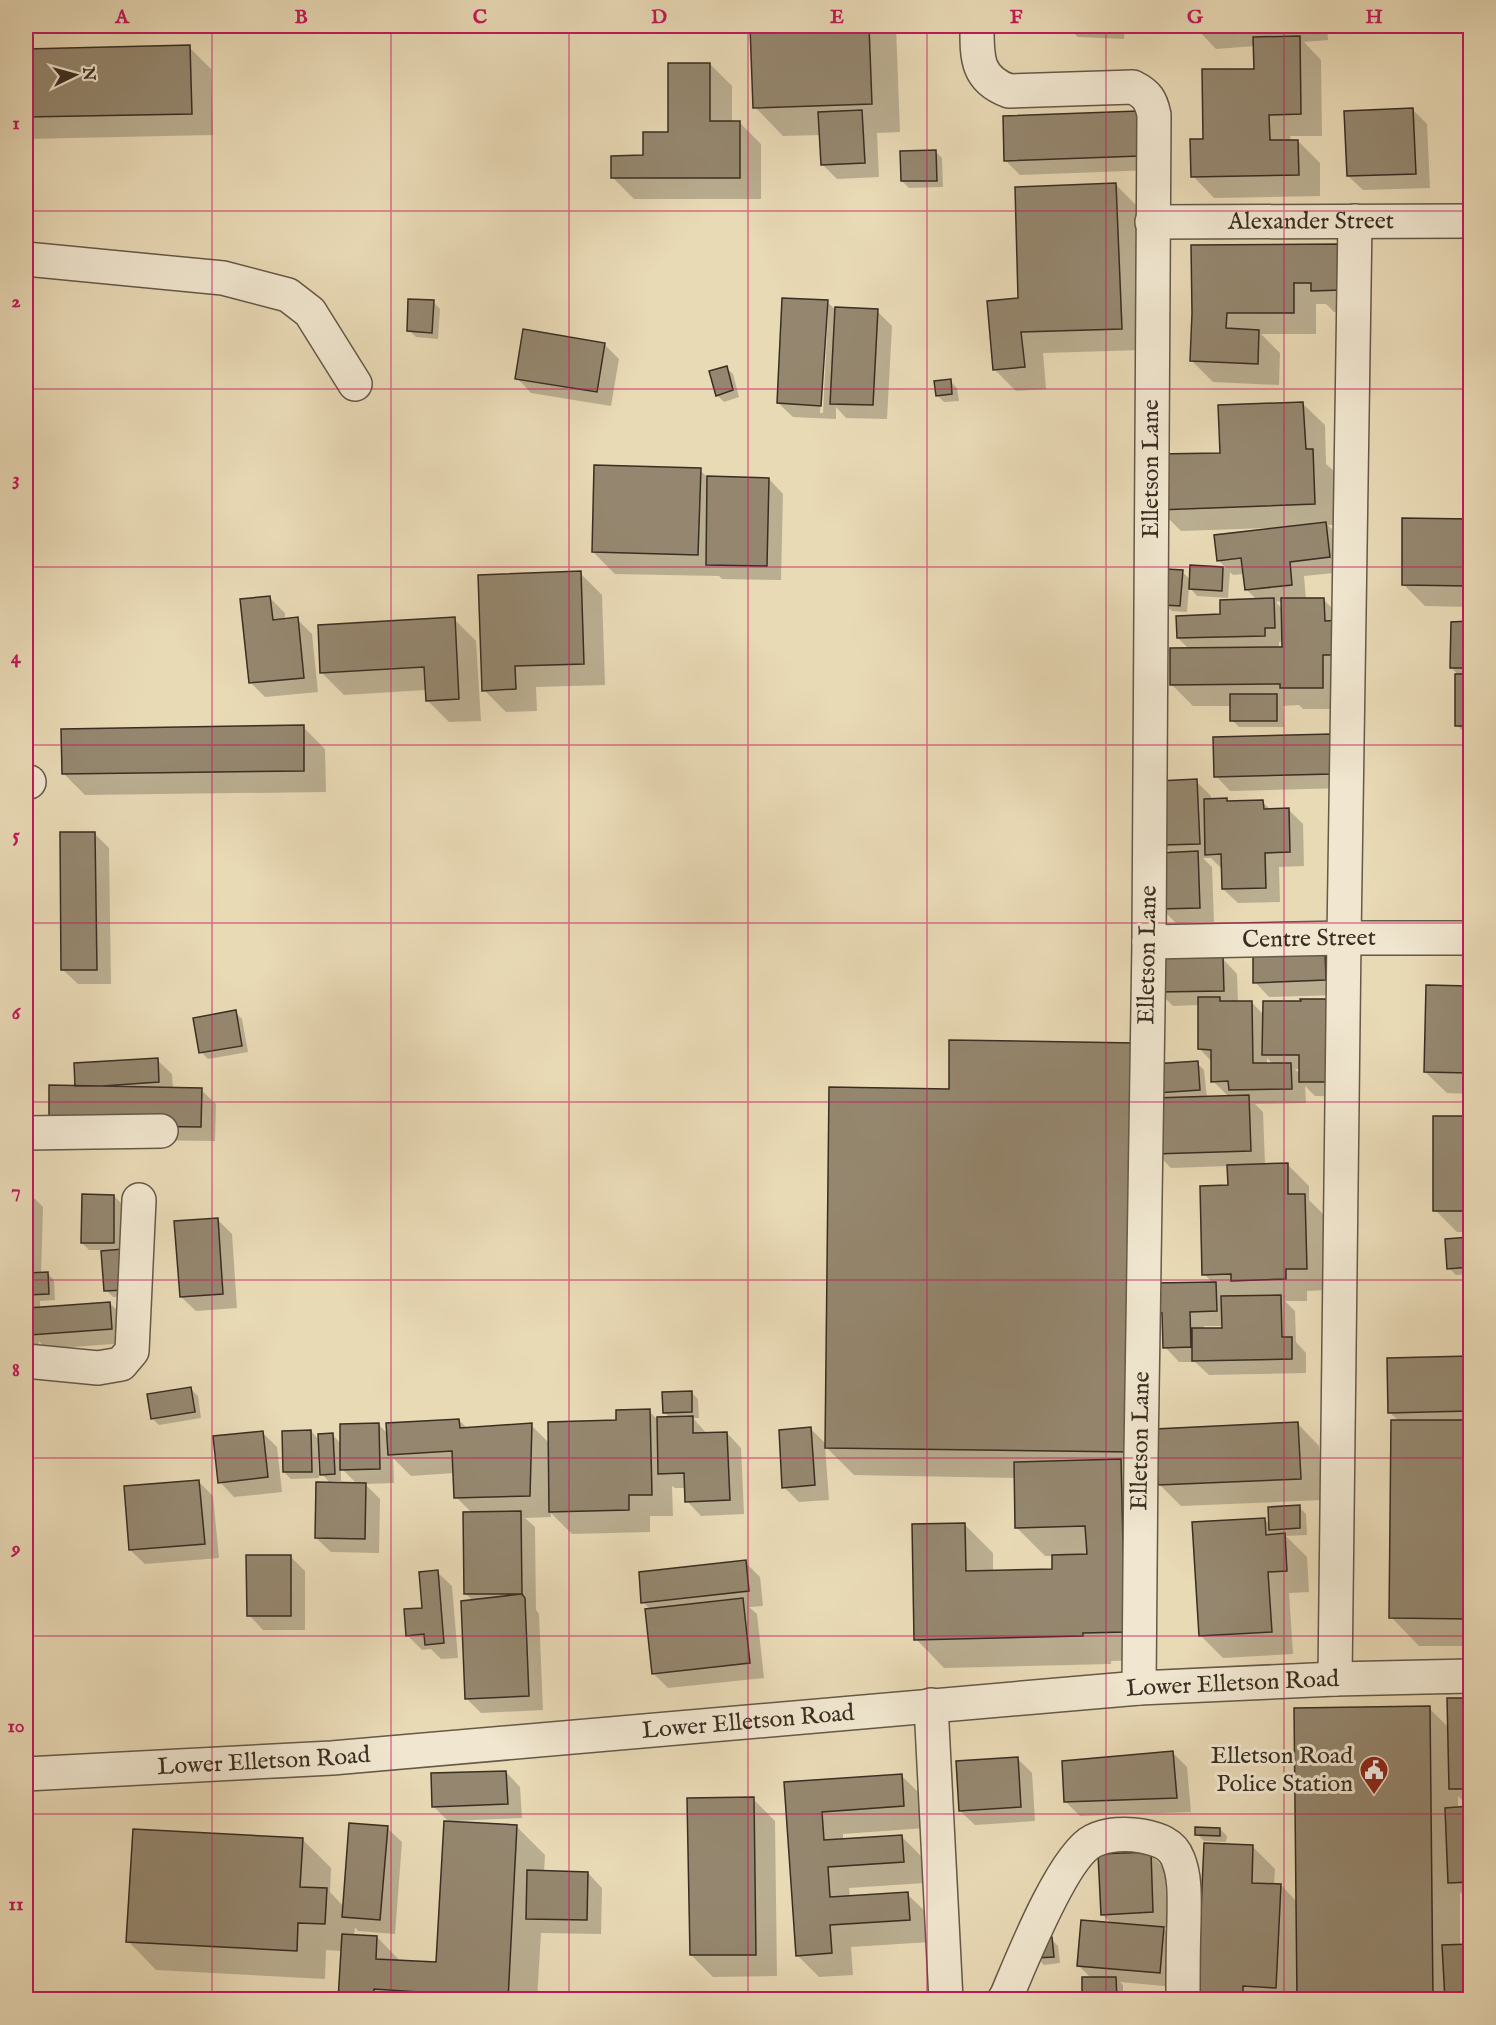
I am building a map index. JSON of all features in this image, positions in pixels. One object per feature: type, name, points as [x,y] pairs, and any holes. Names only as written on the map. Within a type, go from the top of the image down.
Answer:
[{"type":"street","name":"Elletson Lane","points":[[977,26],[977,53],[982,71],[993,85],[1009,91],[1133,87],[1146,93],[1154,115],[1149,942],[1139,1688]]},
{"type":"street","points":[[1335,1679],[1355,221]]},
{"type":"street","name":"Alexander Street","points":[[1152,222],[1470,221]]},
{"type":"street","points":[[26,259],[223,278],[288,295],[310,312],[355,384]]},
{"type":"street","name":"Centre Street","points":[[1149,942],[1470,938]]},
{"type":"street","points":[[26,1133],[161,1131]]},
{"type":"street","points":[[26,1362],[98,1368],[121,1364],[132,1351],[139,1200]]},
{"type":"street","name":"Lower Elletson Road","points":[[26,1774],[332,1758],[1139,1688],[1335,1679],[1470,1676]]},
{"type":"street","points":[[931,1705],[946,2000]]},
{"type":"street","points":[[1004,2000],[1043,1913],[1072,1860],[1091,1842],[1111,1835],[1138,1836],[1165,1843],[1179,1860],[1184,1886],[1183,2000]]},
{"type":"building","points":[[750,26],[869,26],[872,104],[753,108]]},
{"type":"building","points":[[1300,36],[1301,114],[1269,115],[1270,140],[1298,140],[1299,175],[1191,177],[1190,139],[1203,139],[1202,69],[1254,69],[1253,37]]},
{"type":"building","points":[[190,45],[192,114],[26,117],[26,49]]},
{"type":"building","points":[[668,63],[710,63],[710,121],[740,121],[740,178],[611,178],[611,156],[643,155],[643,132],[668,132]]},
{"type":"building","points":[[1413,108],[1416,174],[1347,176],[1344,111]]},
{"type":"building","points":[[862,110],[865,163],[821,165],[818,112]]},
{"type":"building","points":[[1138,111],[1140,156],[1004,161],[1003,116]]},
{"type":"building","points":[[936,150],[937,181],[901,181],[900,151]]},
{"type":"building","points":[[1116,183],[1122,329],[1021,332],[1025,367],[993,370],[987,301],[1018,298],[1015,187]]},
{"type":"building","points":[[1342,244],[1343,290],[1311,291],[1311,283],[1294,283],[1294,313],[1227,313],[1226,328],[1259,330],[1258,364],[1190,361],[1191,245]]},
{"type":"building","points":[[782,298],[828,300],[821,406],[777,403]]},
{"type":"building","points":[[408,299],[434,300],[432,333],[407,331]]},
{"type":"building","points":[[835,307],[878,309],[873,405],[830,404]]},
{"type":"building","points":[[523,329],[605,343],[597,392],[515,379]]},
{"type":"building","points":[[727,366],[733,390],[716,396],[709,371]]},
{"type":"building","points":[[951,379],[952,394],[936,396],[934,381]]},
{"type":"building","points":[[1303,402],[1306,449],[1313,449],[1315,504],[1158,510],[1156,454],[1220,453],[1218,405]]},
{"type":"building","points":[[594,465],[701,468],[698,555],[592,552]]},
{"type":"building","points":[[707,476],[769,478],[767,566],[706,565]]},
{"type":"building","points":[[1402,518],[1470,519],[1470,586],[1402,585]]},
{"type":"building","points":[[1326,522],[1330,557],[1290,562],[1292,585],[1245,590],[1241,558],[1217,561],[1214,535]]},
{"type":"building","points":[[1190,565],[1223,567],[1222,591],[1189,589]]},
{"type":"building","points":[[1166,569],[1183,570],[1180,606],[1164,605]]},
{"type":"building","points":[[581,571],[584,664],[515,666],[516,689],[482,691],[478,575]]},
{"type":"building","points":[[270,596],[273,620],[298,617],[304,678],[249,683],[240,599]]},
{"type":"building","points":[[1274,598],[1275,628],[1265,628],[1265,636],[1177,638],[1176,616],[1220,614],[1220,600]]},
{"type":"building","points":[[1281,598],[1324,598],[1325,621],[1342,620],[1343,655],[1323,655],[1323,688],[1280,688],[1280,684],[1170,685],[1170,648],[1282,647]]},
{"type":"building","points":[[455,617],[459,699],[426,701],[424,667],[320,673],[318,625]]},
{"type":"building","points":[[1470,621],[1470,668],[1450,668],[1451,622]]},
{"type":"building","points":[[1455,674],[1470,674],[1470,726],[1455,726]]},
{"type":"building","points":[[1230,694],[1277,694],[1277,721],[1230,721]]},
{"type":"building","points":[[304,725],[304,771],[62,774],[61,729]]},
{"type":"building","points":[[1332,734],[1332,774],[1214,777],[1213,737]]},
{"type":"building","points":[[1197,779],[1200,844],[1162,845],[1158,781]]},
{"type":"building","points":[[1227,798],[1227,801],[1263,800],[1264,809],[1289,808],[1290,852],[1265,853],[1266,888],[1222,889],[1221,854],[1205,855],[1204,799]]},
{"type":"building","points":[[60,832],[95,832],[97,970],[61,970]]},
{"type":"building","points":[[1198,851],[1200,908],[1160,909],[1158,853]]},
{"type":"building","points":[[1325,951],[1326,980],[1253,983],[1253,954]]},
{"type":"building","points":[[1223,957],[1224,991],[1157,992],[1157,958]]},
{"type":"building","points":[[1426,985],[1470,986],[1470,1073],[1424,1072]]},
{"type":"building","points":[[1198,997],[1220,997],[1220,1001],[1252,1001],[1253,1063],[1291,1063],[1292,1089],[1229,1090],[1228,1081],[1211,1082],[1211,1050],[1198,1049]]},
{"type":"building","points":[[1300,999],[1334,999],[1334,1082],[1299,1082],[1299,1055],[1262,1055],[1263,1001],[1301,1001]]},
{"type":"building","points":[[236,1010],[242,1046],[199,1053],[193,1018]]},
{"type":"building","points":[[949,1040],[1136,1043],[1131,1452],[825,1448],[829,1087],[949,1089]]},
{"type":"building","points":[[158,1058],[159,1082],[75,1086],[74,1063]]},
{"type":"building","points":[[1198,1061],[1200,1090],[1156,1093],[1153,1064]]},
{"type":"building","points":[[49,1085],[202,1088],[201,1127],[49,1125]]},
{"type":"building","points":[[1249,1095],[1251,1151],[1154,1154],[1153,1098]]},
{"type":"building","points":[[1433,1116],[1470,1116],[1470,1211],[1433,1211]]},
{"type":"building","points":[[1288,1163],[1288,1194],[1305,1194],[1307,1269],[1286,1269],[1286,1279],[1231,1281],[1231,1274],[1202,1275],[1200,1186],[1228,1185],[1227,1165]]},
{"type":"building","points":[[82,1194],[114,1195],[114,1243],[81,1243]]},
{"type":"building","points":[[218,1218],[223,1294],[180,1297],[174,1221]]},
{"type":"building","points":[[1470,1237],[1470,1267],[1447,1269],[1445,1239]]},
{"type":"building","points":[[123,1249],[126,1290],[104,1291],[101,1251]]},
{"type":"building","points":[[48,1272],[49,1294],[27,1295],[27,1273]]},
{"type":"building","points":[[1216,1282],[1217,1311],[1190,1312],[1191,1347],[1163,1348],[1162,1313],[1156,1313],[1155,1283]]},
{"type":"building","points":[[1281,1295],[1282,1337],[1292,1337],[1292,1359],[1192,1361],[1192,1328],[1222,1328],[1221,1296]]},
{"type":"building","points":[[110,1302],[112,1329],[30,1335],[28,1308]]},
{"type":"building","points":[[1470,1356],[1470,1411],[1388,1413],[1387,1358]]},
{"type":"building","points":[[191,1387],[195,1412],[151,1419],[147,1394]]},
{"type":"building","points":[[692,1391],[692,1412],[663,1413],[662,1392]]},
{"type":"building","points":[[650,1409],[652,1495],[629,1495],[629,1510],[549,1512],[548,1422],[616,1420],[616,1410]]},
{"type":"building","points":[[693,1416],[693,1433],[727,1432],[730,1500],[685,1502],[684,1473],[658,1474],[657,1417]]},
{"type":"building","points":[[459,1419],[460,1428],[532,1423],[530,1496],[454,1498],[452,1451],[388,1455],[386,1423]]},
{"type":"building","points":[[1391,1420],[1470,1420],[1470,1619],[1389,1618]]},
{"type":"building","points":[[1298,1422],[1301,1479],[1158,1485],[1155,1429]]},
{"type":"building","points":[[379,1423],[380,1469],[340,1470],[340,1424]]},
{"type":"building","points":[[811,1427],[815,1485],[782,1488],[779,1430]]},
{"type":"building","points":[[311,1430],[312,1472],[283,1472],[282,1431]]},
{"type":"building","points":[[263,1431],[268,1477],[218,1483],[213,1436]]},
{"type":"building","points":[[333,1433],[335,1474],[320,1475],[318,1434]]},
{"type":"building","points":[[1121,1459],[1125,1632],[1083,1633],[1083,1636],[914,1640],[912,1524],[965,1523],[966,1571],[1052,1569],[1052,1555],[1087,1554],[1085,1526],[1015,1528],[1014,1462]]},
{"type":"building","points":[[199,1480],[205,1544],[129,1550],[124,1486]]},
{"type":"building","points":[[316,1482],[366,1483],[365,1539],[315,1538]]},
{"type":"building","points":[[1300,1505],[1300,1528],[1269,1530],[1268,1507]]},
{"type":"building","points":[[521,1511],[522,1594],[464,1594],[463,1512]]},
{"type":"building","points":[[1265,1518],[1266,1535],[1285,1533],[1287,1571],[1268,1572],[1272,1632],[1199,1636],[1192,1522]]},
{"type":"building","points":[[246,1555],[291,1555],[291,1616],[247,1616]]},
{"type":"building","points":[[746,1560],[749,1591],[641,1603],[639,1572]]},
{"type":"building","points":[[438,1570],[444,1643],[425,1645],[424,1634],[406,1636],[404,1609],[422,1608],[419,1572]]},
{"type":"building","points":[[522,1594],[525,1598],[529,1696],[465,1699],[461,1601]]},
{"type":"building","points":[[743,1598],[750,1663],[652,1674],[645,1609]]},
{"type":"building","points":[[1447,1698],[1470,1698],[1470,1789],[1449,1789]]},
{"type":"building","points":[[1430,1706],[1433,2000],[1297,2000],[1294,1708]]},
{"type":"building","points":[[1173,1751],[1177,1798],[1064,1802],[1062,1761]]},
{"type":"building","points":[[1018,1757],[1021,1807],[959,1811],[956,1761]]},
{"type":"building","points":[[506,1771],[508,1804],[432,1807],[431,1773]]},
{"type":"building","points":[[902,1774],[904,1806],[822,1812],[824,1840],[902,1835],[904,1862],[828,1867],[830,1897],[908,1892],[910,1920],[830,1925],[832,1953],[796,1956],[784,1782]]},
{"type":"building","points":[[754,1797],[756,1955],[690,1955],[687,1798]]},
{"type":"building","points":[[1470,1806],[1470,1882],[1448,1883],[1445,1808]]},
{"type":"building","points":[[444,1821],[517,1825],[508,2000],[433,2000],[434,1993],[374,1989],[373,2000],[338,2000],[342,1934],[377,1936],[376,1959],[436,1962]]},
{"type":"building","points":[[349,1823],[388,1826],[380,1920],[342,1917]]},
{"type":"building","points":[[1195,1827],[1220,1828],[1220,1836],[1195,1835]]},
{"type":"building","points":[[133,1829],[303,1838],[300,1887],[327,1888],[325,1924],[298,1923],[297,1951],[126,1942]]},
{"type":"building","points":[[1204,1843],[1253,1845],[1252,1883],[1281,1884],[1276,1988],[1243,1986],[1243,2000],[1197,2000]]},
{"type":"building","points":[[1151,1852],[1153,1912],[1101,1915],[1098,1854]]},
{"type":"building","points":[[527,1870],[588,1872],[587,1920],[526,1919]]},
{"type":"building","points":[[1081,1920],[1164,1927],[1160,1973],[1077,1966]]},
{"type":"building","points":[[1052,1937],[1054,1957],[1036,1958],[1034,1939]]},
{"type":"building","points":[[1470,1944],[1470,2000],[1445,2000],[1442,1945]]},
{"type":"building","points":[[1082,1977],[1116,1977],[1117,2000],[1082,2000]]},
{"type":"place","name":"Elletson Road Police Station","points":[[1374,1796]]}]
